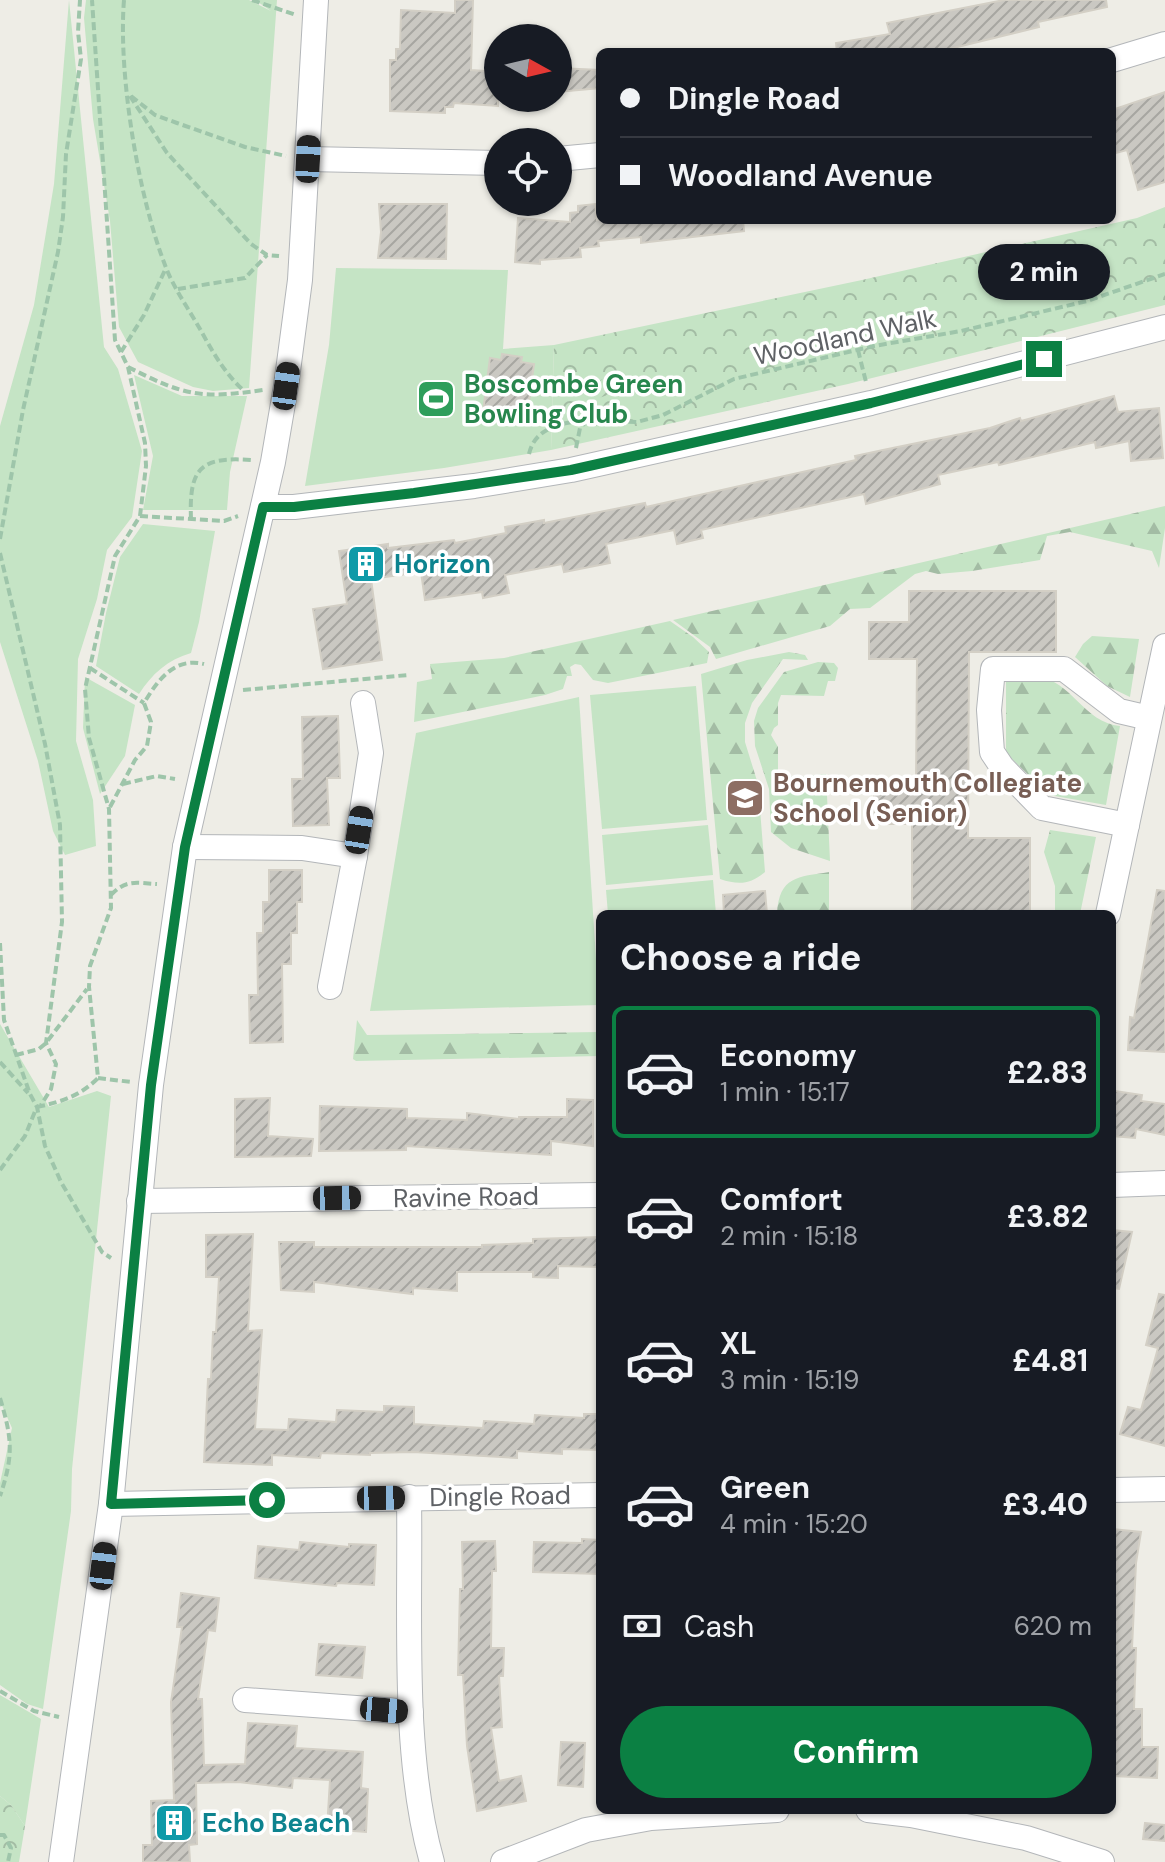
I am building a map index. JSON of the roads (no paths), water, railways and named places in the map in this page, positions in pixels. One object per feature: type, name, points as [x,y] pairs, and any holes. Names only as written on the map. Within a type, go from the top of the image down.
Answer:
[{"type":"street","points":[[61,1862],[111,1504],[151,1085],[185,847],[263,507],[286,386],[300,280],[315,10]]},
{"type":"street","points":[[1116,59],[1165,44]]},
{"type":"street","points":[[572,158],[596,155]]},
{"type":"street","points":[[308,159],[484,163]]},
{"type":"street","points":[[263,507],[309,506],[571,470],[871,403],[1165,327]]},
{"type":"street","points":[[1109,910],[1165,646]]},
{"type":"street","points":[[1127,825],[1042,808],[1002,767],[992,752],[989,710],[993,669],[1064,669],[1119,711],[1149,718]]},
{"type":"street","points":[[330,987],[371,753],[363,703]]},
{"type":"street","points":[[185,847],[302,848],[355,856]]},
{"type":"street","points":[[1116,1185],[1165,1183]]},
{"type":"street","name":"Ravine Road","points":[[139,1201],[596,1195]]},
{"type":"street","points":[[1116,1490],[1165,1489]]},
{"type":"street","name":"Dingle Road","points":[[111,1504],[596,1495]]},
{"type":"street","points":[[409,1497],[411,1712],[418,1788],[432,1862]]},
{"type":"street","points":[[245,1700],[411,1712]]},
{"type":"street","points":[[503,1862],[586,1830],[651,1818],[714,1814]]},
{"type":"street","points":[[902,1814],[1026,1838],[1102,1862]]},
{"type":"place","name":"Boscombe Green Bowling Club","points":[[436,399]]},
{"type":"place","name":"Horizon","points":[[366,564]]},
{"type":"place","name":"Bournemouth Collegiate School (Senior)","points":[[745,798]]},
{"type":"place","name":"Echo Beach","points":[[174,1823]]}]
